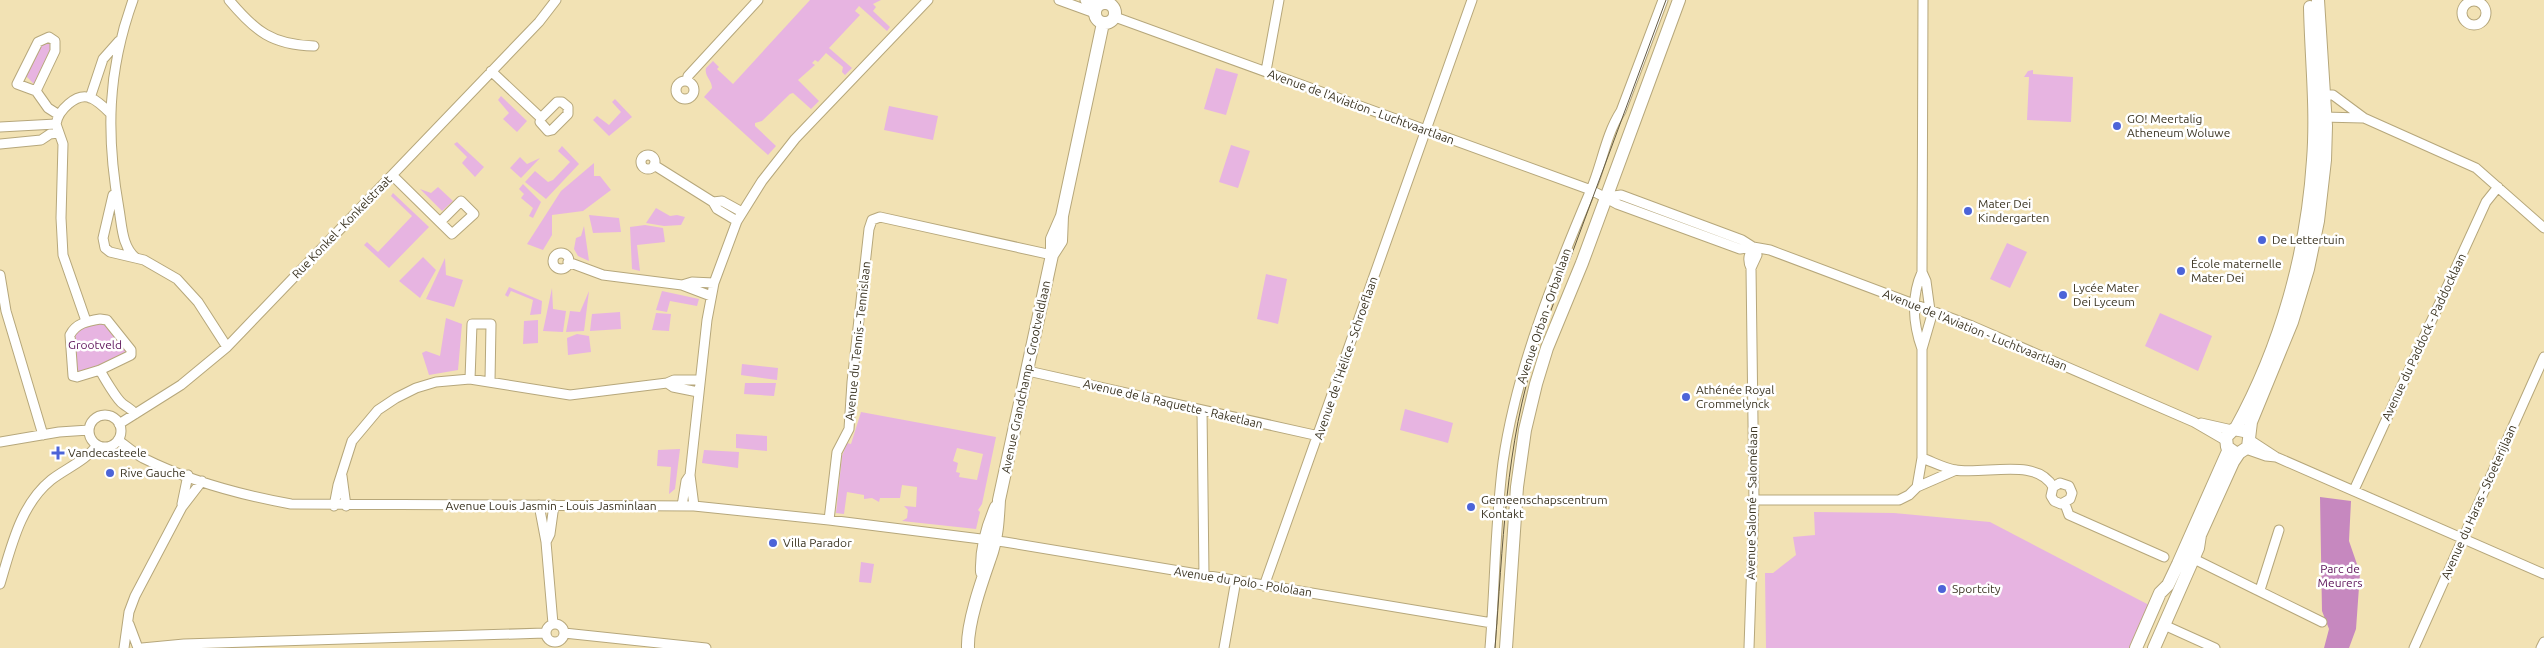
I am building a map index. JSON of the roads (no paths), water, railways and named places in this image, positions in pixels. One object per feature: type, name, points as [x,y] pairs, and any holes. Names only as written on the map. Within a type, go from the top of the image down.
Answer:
[{"type":"street","points":[[133,0],[119,41],[110,113],[114,188],[126,245],[136,258]]},
{"type":"street","points":[[230,0],[259,32],[299,46],[314,46]]},
{"type":"street","name":"Rue Konkel - Konkelstraat","points":[[549,11],[556,0]]},
{"type":"street","name":"Rue Konkel - Konkelstraat","points":[[119,424],[180,386],[227,347],[549,11],[564,0]]},
{"type":"street","points":[[687,81],[688,76],[758,0]]},
{"type":"street","points":[[694,506],[690,476],[698,392],[711,296],[737,221],[762,181],[795,139],[928,0]]},
{"type":"street","points":[[1059,0],[1092,12],[1114,8],[1115,17]]},
{"type":"street","points":[[1085,0],[1103,10]]},
{"type":"street","points":[[1266,71],[1280,0]]},
{"type":"street","name":"Avenue de l'Hélice - Schroeflaan","points":[[1264,586],[1319,436],[1472,0]]},
{"type":"street","name":"Avenue Orban - Orbanlaan","points":[[1490,648],[1503,463],[1513,412],[1533,344],[1591,190],[1612,128],[1621,111],[1663,0]]},
{"type":"street","name":"Avenue Orban - Orbanlaan","points":[[1506,648],[1517,487],[1530,407],[1547,348],[1607,197],[1679,0]]},
{"type":"street","points":[[1922,348],[1916,333],[1915,303],[1922,272],[1923,0]]},
{"type":"street","points":[[2136,648],[2160,594],[2168,585],[2238,440],[2292,322],[2308,269],[2318,221],[2325,160],[2325,118],[2318,95],[2310,0]]},
{"type":"street","points":[[2154,648],[2194,559],[2200,535],[2238,440],[2288,304],[2309,209],[2313,158],[2313,111],[2318,95],[2318,0]]},
{"type":"street","name":"Avenue Grandchamp - Grootveldlaan","points":[[967,646],[982,576],[982,554],[990,540],[1028,371],[1052,255],[1052,239],[1062,216],[1103,10]]},
{"type":"street","name":"Avenue de l'Aviation - Luchtvaartlaan","points":[[1115,17],[1591,190],[1617,204],[1740,249],[1753,247],[1770,250],[1915,303],[2238,440],[2266,456],[2276,457],[2354,490],[2544,574]]},
{"type":"street","points":[[36,91],[56,51],[55,41],[49,37],[38,42],[16,84],[36,91],[48,108],[59,115]]},
{"type":"street","points":[[90,98],[103,59],[119,41]]},
{"type":"street","points":[[491,72],[541,118]]},
{"type":"street","points":[[2318,95],[2333,95],[2364,118],[2476,168],[2544,228]]},
{"type":"street","points":[[86,321],[63,255],[61,218],[64,149],[57,129],[59,115],[75,100],[90,98],[110,113]]},
{"type":"street","points":[[2313,111],[2325,118],[2351,116],[2364,118]]},
{"type":"street","points":[[0,127],[57,129]]},
{"type":"street","points":[[0,144],[41,140],[57,129]]},
{"type":"street","points":[[654,166],[713,202],[717,209],[737,221]]},
{"type":"street","points":[[392,175],[441,221]]},
{"type":"street","name":"Avenue du Paddock - Paddocklaan","points":[[2354,490],[2486,202],[2498,187]]},
{"type":"street","points":[[114,188],[103,244],[110,252],[136,258],[161,269],[185,286],[198,302],[227,347]]},
{"type":"street","points":[[713,202],[722,201],[742,212]]},
{"type":"street","name":"Avenue du Tennis - Tennislaan","points":[[829,520],[838,452],[849,429],[852,382],[869,229],[872,220],[880,217],[1052,255]]},
{"type":"street","name":"Avenue Salomé - Salomélaan","points":[[1749,648],[1754,500],[1751,268],[1749,255],[1753,247]]},
{"type":"street","points":[[568,262],[603,275],[682,285],[711,296]]},
{"type":"street","points":[[1754,500],[1899,500],[1909,496],[1917,486],[1922,458],[1922,348],[1930,318],[1926,280],[1922,272]]},
{"type":"street","points":[[0,275],[6,311],[43,434]]},
{"type":"street","points":[[682,285],[692,282],[714,284]]},
{"type":"street","points":[[107,320],[131,350],[132,355],[100,370],[77,377],[73,376],[70,335],[75,328],[86,321],[107,320]]},
{"type":"street","points":[[470,379],[472,324],[491,324],[490,381]]},
{"type":"street","name":"Avenue du Haras - Stoeterijlaan","points":[[2414,648],[2544,357]]},
{"type":"street","points":[[100,370],[105,382],[114,391],[122,404],[131,408],[135,414]]},
{"type":"street","name":"Avenue de la Raquette - Raketlaan","points":[[1028,371],[1319,436]]},
{"type":"street","points":[[334,506],[352,441],[378,410],[416,388],[436,382],[470,379],[490,381],[549,394],[570,395],[667,383],[674,380],[700,380]]},
{"type":"street","points":[[667,383],[673,387],[698,392]]},
{"type":"street","points":[[1202,410],[1204,576]]},
{"type":"street","points":[[102,416],[112,417],[119,424],[121,432],[118,440],[111,446],[97,445],[91,439],[90,430],[93,421],[102,416]]},
{"type":"street","points":[[0,442],[43,434],[90,430]]},
{"type":"street","name":"Avenue Louis Jasmin - Louis Jasminlaan","points":[[118,440],[143,458],[188,476],[259,498],[291,504],[334,506],[694,506],[990,540]]},
{"type":"street","points":[[0,584],[14,539],[30,504],[49,482],[97,445]]},
{"type":"street","points":[[1922,458],[1956,470],[2035,470],[2048,477],[2053,487],[2051,496],[2054,501],[2065,504]]},
{"type":"street","points":[[1917,486],[1956,470]]},
{"type":"street","points":[[182,507],[188,476]]},
{"type":"street","points":[[342,476],[346,506]]},
{"type":"street","points":[[682,506],[686,481],[690,476]]},
{"type":"street","points":[[124,648],[129,623],[129,612],[134,596],[182,507],[202,481]]},
{"type":"street","points":[[2053,487],[2060,483],[2068,486],[2072,496],[2065,504]]},
{"type":"street","points":[[2065,504],[2069,515],[2164,557]]},
{"type":"street","points":[[546,542],[550,534],[554,505]]},
{"type":"street","points":[[539,506],[546,542],[553,624]]},
{"type":"street","points":[[2260,590],[2279,530]]},
{"type":"street","name":"Avenue du Polo - Pololaan","points":[[990,540],[1492,623]]},
{"type":"street","points":[[2194,559],[2260,590],[2267,597],[2322,622]]},
{"type":"street","points":[[1224,648],[1236,580]]},
{"type":"street","points":[[129,623],[140,648],[184,644],[545,634]]},
{"type":"street","points":[[553,624],[561,626],[564,634],[563,638],[555,646],[548,640],[545,634],[547,628],[553,624]]},
{"type":"street","points":[[2164,625],[2215,648]]},
{"type":"street","points":[[564,634],[706,648]]},
{"type":"street","points":[[2541,648],[2544,642]]},
{"type":"tram line","points":[[1495,648],[1507,497],[1518,422],[1526,385],[1537,348],[1666,0]]},
{"type":"place","name":"GO! Meertalig Atheneum Woluwe","points":[[2117,126]]},
{"type":"place","name":"Mater Dei Kindergarten","points":[[1968,211]]},
{"type":"place","name":"De Lettertuin","points":[[2262,240]]},
{"type":"place","name":"École maternelle Mater Dei","points":[[2181,271]]},
{"type":"place","name":"Lycée Mater Dei Lyceum","points":[[2063,295]]},
{"type":"place","name":"Athénée Royal Crommelynck","points":[[1686,397]]},
{"type":"place","name":"Vandecasteele","points":[[58,453]]},
{"type":"place","name":"Rive Gauche","points":[[110,473]]},
{"type":"place","name":"Gemeenschapscentrum Kontakt","points":[[1471,507]]},
{"type":"place","name":"Villa Parador","points":[[773,543]]},
{"type":"place","name":"Sportcity","points":[[1942,589]]},
{"type":"park label","name":"Grootveld","points":[[95,345]]},
{"type":"park label","name":"Parc de Meurers","points":[[2340,576]]}]
